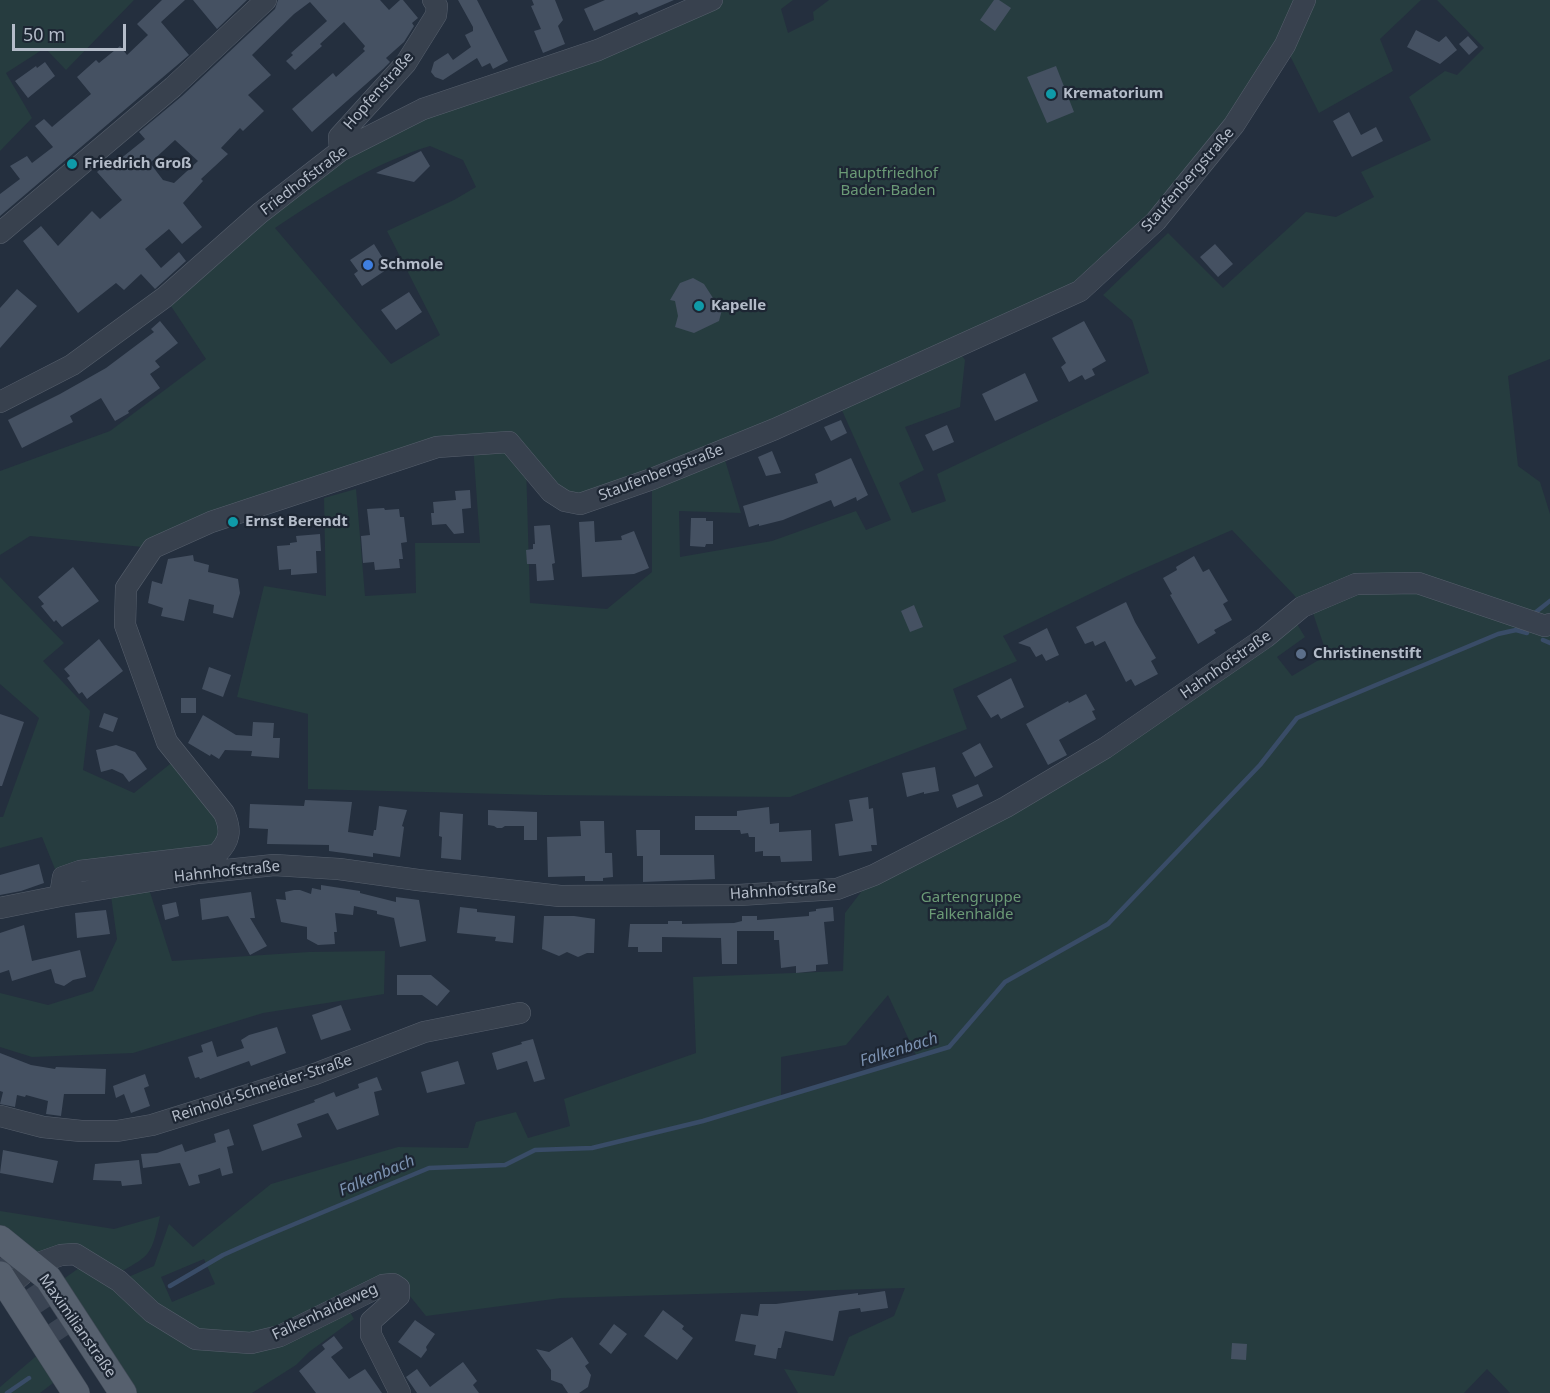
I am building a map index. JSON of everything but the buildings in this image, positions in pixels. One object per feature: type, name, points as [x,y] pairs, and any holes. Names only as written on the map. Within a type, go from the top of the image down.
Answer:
[{"type":"main road","name":"Maximilianstraße","points":[[0,1239],[48,1278],[123,1393]]},
{"type":"main road","points":[[4,1281],[76,1393]]},
{"type":"main road","name":"Maximilianstraße","points":[[65,1337],[102,1393]]},
{"type":"street","points":[[0,232],[173,87],[266,0]]},
{"type":"street","name":"Hopfenstraße","points":[[340,151],[339,137],[406,63],[436,15],[437,6],[434,0]]},
{"type":"street","name":"Friedhofstraße","points":[[0,402],[82,358],[165,297],[260,213],[340,151],[423,108],[598,50],[712,0]]},
{"type":"street","name":"Staufenbergstraße","points":[[60,896],[63,877],[80,871],[216,855],[225,846],[230,826],[224,813],[167,742],[125,624],[126,588],[153,548],[211,522],[437,447],[509,442],[551,492],[565,501],[580,504],[652,479],[775,429],[1080,291],[1156,221],[1234,125],[1285,45],[1305,0]]},
{"type":"street","name":"Hahnhofstraße","points":[[0,909],[60,896],[198,873],[274,864],[339,869],[429,882],[560,896],[739,895],[837,889],[874,875],[1006,807],[1105,748],[1266,637],[1302,607],[1356,584],[1418,583],[1545,626],[1550,624]]},
{"type":"street","name":"Reinhold-Schneider-Straße","points":[[0,1116],[43,1127],[81,1131],[117,1131],[152,1125],[315,1074],[424,1032],[520,1013]]},
{"type":"street","name":"Falkenhaldeweg","points":[[4,1281],[33,1265],[60,1256],[75,1254],[119,1281],[152,1312],[178,1330],[196,1339],[250,1343],[280,1336],[383,1285],[393,1284],[399,1288],[399,1296],[371,1321],[371,1335],[400,1393]]},
{"type":"green space","points":[[0,0],[134,0],[66,70],[45,48],[6,73],[32,118],[0,151]]},
{"type":"green space","points":[[712,0],[793,0],[781,9],[788,33],[814,20],[813,12],[829,0],[1421,0],[1380,39],[1393,71],[1319,113],[1285,46],[1234,125],[1080,291],[722,450],[741,513],[679,511],[680,557],[772,541],[856,511],[866,530],[891,520],[840,406],[960,353],[965,360],[960,407],[905,427],[924,470],[899,483],[912,513],[946,501],[937,474],[1149,373],[1132,320],[1103,295],[1168,233],[1223,288],[1306,212],[1336,217],[1374,197],[1361,172],[1431,140],[1409,97],[1445,71],[1457,75],[1484,48],[1437,0],[1550,0],[1550,359],[1508,376],[1518,466],[1540,482],[1550,514],[1550,1393],[1510,1393],[1487,1369],[1464,1393],[798,1393],[784,1369],[834,1376],[849,1337],[894,1316],[905,1288],[561,1298],[426,1316],[401,1285],[344,1302],[354,1319],[309,1352],[296,1365],[252,1393],[135,1393],[62,1280],[79,1268],[119,1281],[154,1266],[169,1224],[193,1247],[271,1184],[398,1147],[468,1148],[476,1122],[516,1112],[528,1138],[570,1126],[564,1099],[696,1053],[693,977],[843,971],[845,913],[874,875],[1006,807],[1292,616],[1305,637],[1277,657],[1292,676],[1327,655],[1313,613],[1302,607],[1294,595],[1232,530],[1127,576],[1003,636],[1017,661],[953,689],[967,729],[790,797],[543,795],[308,789],[308,714],[237,697],[264,586],[326,596],[324,498],[356,489],[365,596],[416,593],[415,543],[480,543],[473,445],[153,548],[30,536],[0,555],[0,471],[110,431],[206,359],[165,297],[336,150]],"holes":[[[430,146],[463,160],[476,187],[454,200],[387,231],[440,335],[391,364],[275,228],[350,181],[409,153]],[[526,463],[580,504],[652,480],[652,572],[607,609],[530,603]],[[888,995],[917,1057],[781,1097],[781,1057],[846,1045]],[[204,1259],[215,1284],[172,1302],[161,1277]]]},
{"type":"green space","points":[[0,577],[64,643],[43,661],[90,711],[83,770],[134,793],[175,760],[224,813],[225,846],[57,874],[42,837],[0,848],[0,817],[3,817],[39,718],[0,684]]},
{"type":"green space","points":[[149,889],[172,961],[309,952],[385,951],[384,994],[263,1013],[133,1053],[32,1057],[0,1047],[0,993],[48,1005],[93,991],[117,939],[111,896]]},
{"type":"green space","points":[[0,1211],[114,1229],[160,1216],[148,1253],[115,1275],[71,1248],[33,1260],[0,1228]]},
{"type":"green space","points":[[41,1352],[57,1380],[40,1393],[0,1393],[0,1387]]},
{"type":"waterway","name":"Falkenbach","points":[[1536,612],[1550,601]]},
{"type":"waterway","name":"Falkenbach","points":[[170,1286],[223,1255],[429,1168],[505,1165],[535,1150],[592,1148],[703,1121],[949,1047],[1005,982],[1108,924],[1260,765],[1297,718],[1498,634],[1516,630],[1521,626]]},
{"type":"waterway","points":[[1516,630],[1527,633]]},
{"type":"waterway","points":[[1543,640],[1550,643]]},
{"type":"waterway","name":"Falkenbach","points":[[7,1393],[29,1378]]},
{"type":"tunnel","points":[[9,1252],[65,1337]]},
{"type":"place","name":"Krematorium","points":[[1051,94]]},
{"type":"place","name":"Friedrich Groß","points":[[72,164]]},
{"type":"place","name":"Schmole","points":[[368,265]]},
{"type":"place","name":"Kapelle","points":[[699,306]]},
{"type":"place","name":"Ernst Berendt","points":[[233,522]]},
{"type":"place","name":"Christinenstift","points":[[1301,654]]},
{"type":"park label","name":"Hauptfriedhof Baden-Baden","points":[[888,182]]},
{"type":"park label","name":"Gartengruppe Falkenhalde","points":[[971,906]]}]
